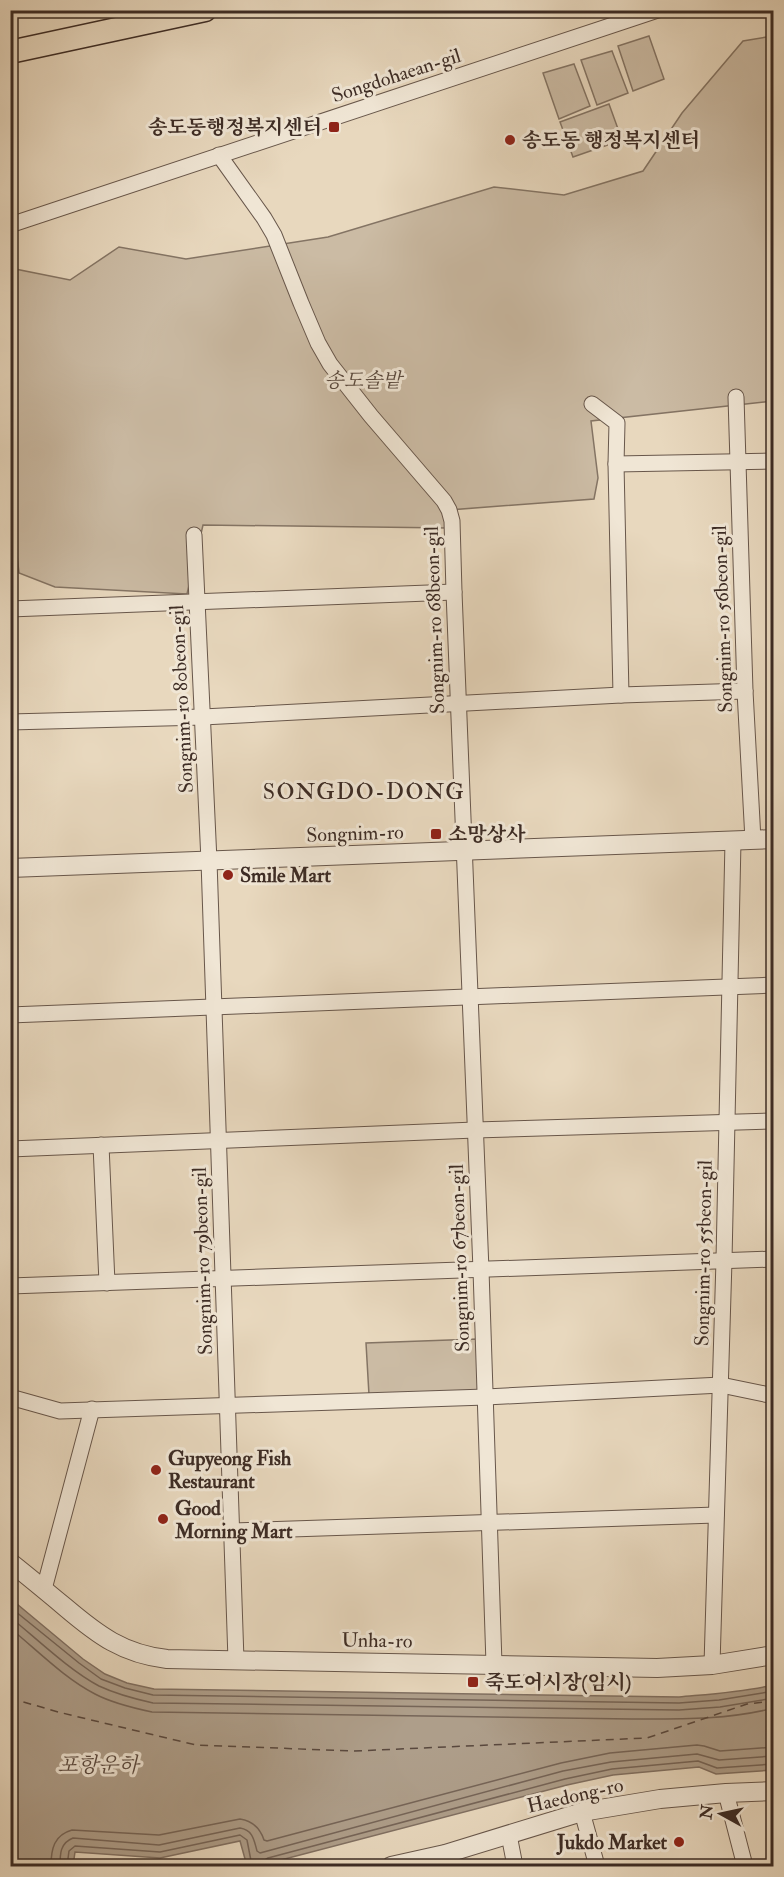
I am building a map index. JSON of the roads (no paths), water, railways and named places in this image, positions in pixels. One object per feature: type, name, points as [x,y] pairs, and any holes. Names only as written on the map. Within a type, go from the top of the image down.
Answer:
[{"type":"main road","points":[[10,52],[205,10]]},
{"type":"street","name":"Songdohaean-gil","points":[[10,225],[658,10]]},
{"type":"street","name":"Songnim-ro 68beon-gil","points":[[219,155],[274,235],[318,343],[330,364],[444,501],[449,510],[452,521],[464,851]]},
{"type":"street","name":"Songnim-ro 56beon-gil","points":[[736,397],[745,691],[753,840]]},
{"type":"street","points":[[592,404],[617,423],[621,695]]},
{"type":"street","points":[[616,464],[774,461]]},
{"type":"street","name":"Songnim-ro 80beon-gil","points":[[194,535],[209,861]]},
{"type":"street","points":[[10,609],[454,592]]},
{"type":"street","points":[[10,722],[203,717],[621,695],[745,691]]},
{"type":"street","name":"Songnim-ro","points":[[10,868],[774,839]]},
{"type":"street","name":"Songnim-ro 55beon-gil","points":[[712,1665],[728,1122],[733,841]]},
{"type":"street","name":"Songnim-ro 67beon-gil","points":[[464,851],[486,1396],[494,1664]]},
{"type":"street","name":"Songnim-ro 79beon-gil","points":[[209,861],[225,1279],[236,1660]]},
{"type":"street","points":[[10,1015],[774,985]]},
{"type":"street","points":[[10,1149],[474,1130],[774,1121]]},
{"type":"street","points":[[101,1145],[107,1283]]},
{"type":"street","points":[[10,1286],[774,1259]]},
{"type":"street","points":[[10,1397],[60,1411],[721,1386],[774,1396]]},
{"type":"street","points":[[44,1589],[92,1409]]},
{"type":"street","points":[[232,1531],[716,1515]]},
{"type":"street","name":"Unha-ro","points":[[10,1562],[99,1635],[133,1652],[150,1657],[623,1668],[712,1665],[774,1655]]},
{"type":"street","name":"Haedong-ro","points":[[391,1866],[445,1854],[582,1812],[660,1799],[774,1791]]},
{"type":"street","points":[[726,1793],[745,1866]]},
{"type":"street","points":[[582,1812],[597,1866]]},
{"type":"street","points":[[509,1835],[515,1866]]},
{"type":"water","name":"포항운하","points":[[11,1599],[83,1659],[105,1674],[127,1683],[154,1689],[679,1697],[773,1685],[773,1770],[716,1774],[699,1767],[613,1775],[258,1866],[247,1866],[240,1841],[160,1858],[75,1852],[73,1866],[11,1866]]},
{"type":"place","name":"송도동행정복지센터","points":[[334,127]]},
{"type":"place","name":"송도동 행정복지센터","points":[[510,140]]},
{"type":"place","name":"소망상사","points":[[436,834]]},
{"type":"place","name":"Smile Mart","points":[[228,875]]},
{"type":"place","name":"Gupyeong Fish Restaurant","points":[[156,1470]]},
{"type":"place","name":"Good Morning Mart","points":[[163,1519]]},
{"type":"place","name":"죽도어시장(임시)","points":[[473,1682]]},
{"type":"place","name":"Jukdo Market","points":[[679,1842]]},
{"type":"district","name":"SONGDO-DONG","points":[[364,791]]},
{"type":"park label","name":"송도솔밭","points":[[363,380]]}]
